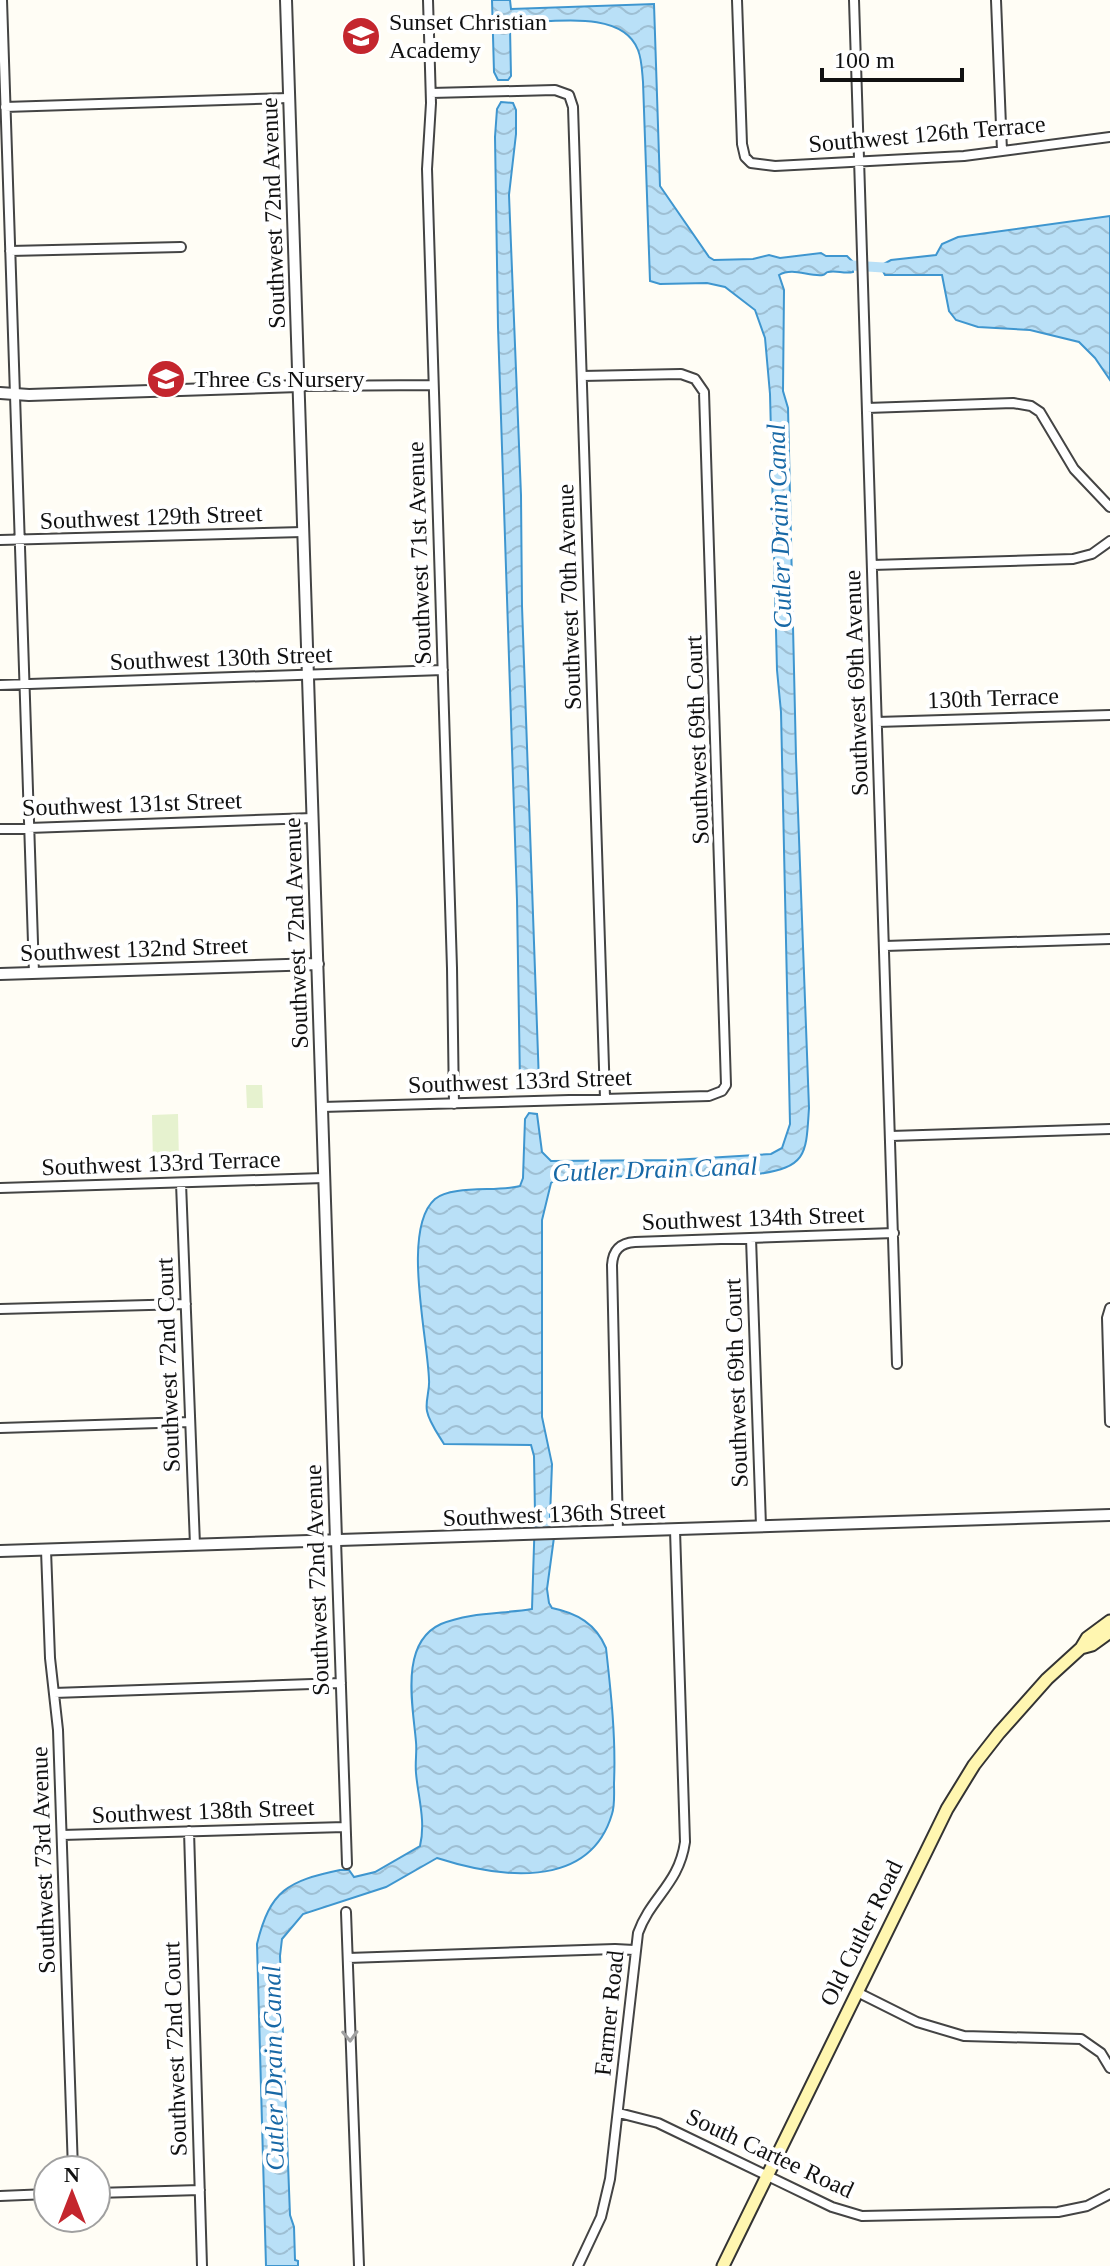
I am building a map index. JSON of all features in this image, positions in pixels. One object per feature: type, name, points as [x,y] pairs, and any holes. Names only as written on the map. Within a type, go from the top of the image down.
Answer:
[{"type":"main road","points":[[1081,1648],[1087,1638],[1110,1621]]},
{"type":"main road","points":[[1081,1648],[1092,1645],[1110,1632]]},
{"type":"main road","name":"Old Cutler Road","points":[[723,2266],[938,1826],[974,1765],[1021,1706],[1081,1648]]},
{"type":"street","points":[[2,0],[34,973]]},
{"type":"street","name":"Southwest 72nd Avenue","points":[[286,0],[347,1864]]},
{"type":"street","name":"Southwest 71st Avenue","points":[[428,0],[431,93],[427,169],[454,1104]]},
{"type":"street","name":"Southwest 126th Terrace","points":[[737,0],[742,144],[748,161],[764,166],[943,158],[1110,137]]},
{"type":"street","name":"Southwest 69th Avenue","points":[[854,0],[897,1364]]},
{"type":"street","points":[[996,0],[1002,151]]},
{"type":"street","name":"Southwest 70th Avenue","points":[[431,93],[555,90],[569,95],[573,107],[605,1098]]},
{"type":"street","points":[[5,107],[289,98]]},
{"type":"street","points":[[10,251],[181,247]]},
{"type":"street","name":"Southwest 69th Court","points":[[582,376],[688,376],[701,383],[705,398],[727,1080],[719,1093]]},
{"type":"street","points":[[0,393],[433,385]]},
{"type":"street","points":[[867,408],[1013,403],[1031,406],[1045,419],[1084,481],[1110,507]]},
{"type":"street","name":"Southwest 129th Street","points":[[0,540],[303,532]]},
{"type":"street","points":[[872,565],[1073,559],[1096,552],[1110,541]]},
{"type":"street","name":"Southwest 130th Street","points":[[0,685],[443,670]]},
{"type":"street","name":"130th Terrace","points":[[877,722],[1110,715]]},
{"type":"street","name":"Southwest 131st Street","points":[[0,829],[313,818]]},
{"type":"street","points":[[885,946],[1110,939]]},
{"type":"street","name":"Southwest 132nd Street","points":[[0,974],[318,964]]},
{"type":"street","name":"Southwest 133rd Street","points":[[322,1107],[719,1093]]},
{"type":"street","points":[[891,1136],[1110,1129]]},
{"type":"street","name":"Southwest 133rd Terrace","points":[[0,1188],[324,1178]]},
{"type":"street","name":"Southwest 72nd Court","points":[[181,1183],[195,1545]]},
{"type":"street","name":"Southwest 134th Street","points":[[618,1531],[612,1265],[616,1250],[624,1244],[635,1242],[894,1233]]},
{"type":"street","name":"Southwest 69th Court","points":[[751,1238],[761,1526]]},
{"type":"street","points":[[0,1309],[186,1304]]},
{"type":"street","points":[[1110,1308],[1107,1318],[1110,1422]]},
{"type":"street","points":[[0,1428],[190,1422]]},
{"type":"street","name":"Southwest 136th Street","points":[[0,1551],[1110,1515]]},
{"type":"street","name":"Farmer Road","points":[[578,2266],[608,2195],[634,1950],[644,1918],[676,1875],[685,1842],[675,1530]]},
{"type":"street","name":"Southwest 73rd Avenue","points":[[46,1550],[50,1658],[58,1730],[72,2154]]},
{"type":"street","points":[[54,1693],[341,1683]]},
{"type":"street","name":"Southwest 138th Street","points":[[62,1835],[345,1827]]},
{"type":"street","name":"Southwest 72nd Court","points":[[189,1831],[202,2266]]},
{"type":"street","points":[[346,1912],[359,2266]]},
{"type":"street","points":[[348,1958],[634,1950]]},
{"type":"street","points":[[857,1992],[917,2022],[950,2033],[976,2038],[1081,2039],[1101,2053],[1110,2068]]},
{"type":"street","name":"South Cartee Road","points":[[619,2113],[658,2123],[832,2207],[872,2217],[1058,2212],[1097,2202],[1110,2194]]},
{"type":"street","points":[[112,2193],[200,2190]]},
{"type":"street","points":[[0,2196],[32,2195]]},
{"type":"green space","points":[[246,1085],[262,1085],[263,1108],[247,1108]]},
{"type":"green space","points":[[178,1114],[179,1163],[153,1164],[152,1115]]},
{"type":"water","name":"Cutler Drain Canal","points":[[492,0],[510,0],[511,9],[654,4],[660,186],[709,257],[714,260],[753,259],[769,255],[780,258],[821,253],[826,256],[847,256],[853,262],[853,272],[818,275],[790,272],[779,275],[784,290],[783,391],[788,408],[796,757],[809,1108],[807,1136],[805,1147],[795,1162],[758,1174],[583,1177],[557,1179],[551,1183],[542,1220],[542,1417],[552,1464],[550,1517],[555,1530],[547,1589],[552,1608],[585,1621],[597,1632],[606,1648],[614,1732],[613,1810],[600,1839],[583,1856],[562,1867],[512,1873],[437,1858],[386,1887],[303,1914],[282,1939],[280,1956],[290,2215],[298,2266],[266,2266],[257,1944],[268,1911],[275,1900],[294,1884],[340,1870],[349,1870],[354,1877],[375,1872],[420,1846],[422,1818],[412,1694],[414,1660],[419,1645],[428,1633],[452,1620],[532,1609],[535,1514],[531,1445],[444,1444],[428,1415],[429,1380],[418,1258],[425,1214],[435,1199],[452,1192],[520,1186],[525,1119],[529,1113],[537,1114],[542,1152],[551,1161],[673,1160],[771,1154],[782,1148],[790,1124],[781,712],[777,670],[770,394],[765,338],[755,310],[725,287],[707,283],[660,284],[650,281],[642,70],[638,50],[630,37],[617,28],[601,23],[564,20],[514,23],[510,28],[511,76],[508,80],[498,80],[494,72]]},
{"type":"water","points":[[501,102],[513,103],[516,110],[509,195],[539,1083],[537,1090],[526,1091],[520,1083],[498,327],[495,137],[497,109]]},
{"type":"water","points":[[1110,216],[1110,380],[1079,342],[1030,330],[978,327],[956,320],[949,311],[942,275],[885,275],[880,266],[891,260],[936,255],[942,244],[958,237]]},
{"type":"waterway","points":[[844,265],[891,268]]},
{"type":"place","name":"Sunset Christian Academy","points":[[361,36]]},
{"type":"place","name":"Three Cs Nursery","points":[[166,379]]}]
